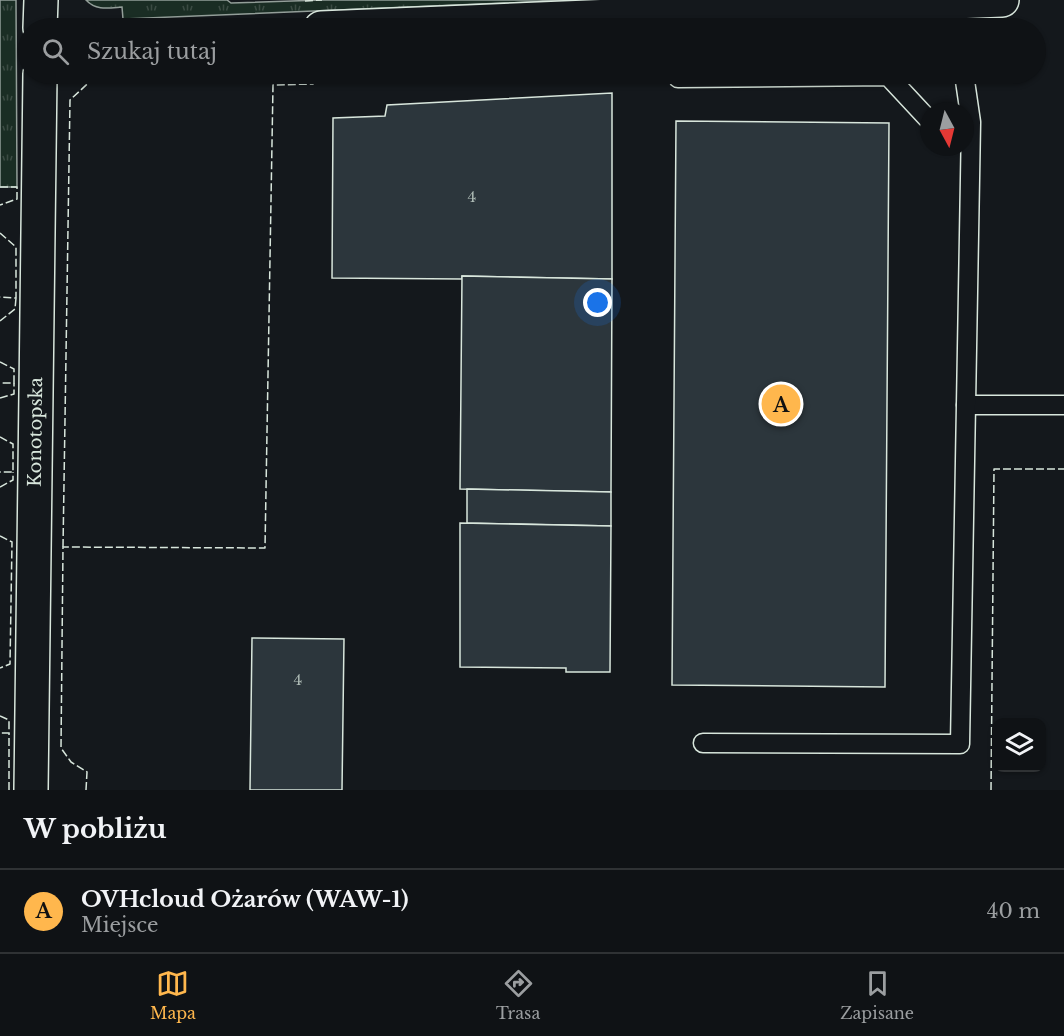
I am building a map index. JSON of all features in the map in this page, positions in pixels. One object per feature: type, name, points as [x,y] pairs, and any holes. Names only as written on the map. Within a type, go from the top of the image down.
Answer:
[{"type":"main road","points":[[40,18],[41,0]]},
{"type":"main road","points":[[811,18],[958,15],[1002,0]]},
{"type":"main road","name":"Konotopska","points":[[31,790],[40,84]]},
{"type":"lane","points":[[895,84],[920,110]]},
{"type":"lane","points":[[703,743],[960,744],[971,122],[965,84]]},
{"type":"lane","points":[[962,156],[970,164]]},
{"type":"lane","points":[[966,405],[1064,405]]},
{"type":"green space","points":[[0,0],[16,0],[17,187],[0,187]]},
{"type":"green space","points":[[86,0],[227,0],[231,3],[322,0],[578,0],[147,18],[123,18],[122,7],[108,8],[90,4]]},
{"type":"building","points":[[612,93],[612,279],[462,276],[462,279],[332,278],[333,118],[385,116],[387,105]]},
{"type":"building","points":[[676,121],[889,123],[885,687],[672,685]]},
{"type":"building","points":[[462,276],[612,279],[611,492],[460,489]]},
{"type":"building","points":[[467,489],[611,492],[611,526],[467,523]]},
{"type":"building","points":[[460,523],[611,526],[610,672],[566,672],[566,668],[460,667]]},
{"type":"building","points":[[252,638],[344,639],[342,790],[250,790]]},
{"type":"fence","points":[[305,1],[322,0]]},
{"type":"fence","points":[[63,547],[70,100],[87,84]]},
{"type":"fence","points":[[86,790],[87,772],[71,762],[61,748],[63,547],[265,548],[273,85],[313,84]]},
{"type":"fence","points":[[0,187],[17,187],[17,199],[0,205]]},
{"type":"fence","points":[[0,233],[16,247],[16,298],[0,297]]},
{"type":"fence","points":[[0,321],[15,309],[16,298]]},
{"type":"fence","points":[[0,362],[14,369],[14,383],[0,383]]},
{"type":"fence","points":[[0,398],[14,394],[14,383]]},
{"type":"fence","points":[[0,437],[13,444],[13,472],[0,472]]},
{"type":"fence","points":[[991,790],[994,469],[1064,469]]},
{"type":"fence","points":[[0,487],[13,480],[13,472]]},
{"type":"fence","points":[[0,536],[12,542],[10,664],[0,668]]},
{"type":"fence","points":[[0,716],[9,720],[9,733],[0,733]]},
{"type":"fence","points":[[9,733],[9,790]]},
{"type":"place","name":"OVHcloud Ożarów (WAW-1)","points":[[781,404]]}]
